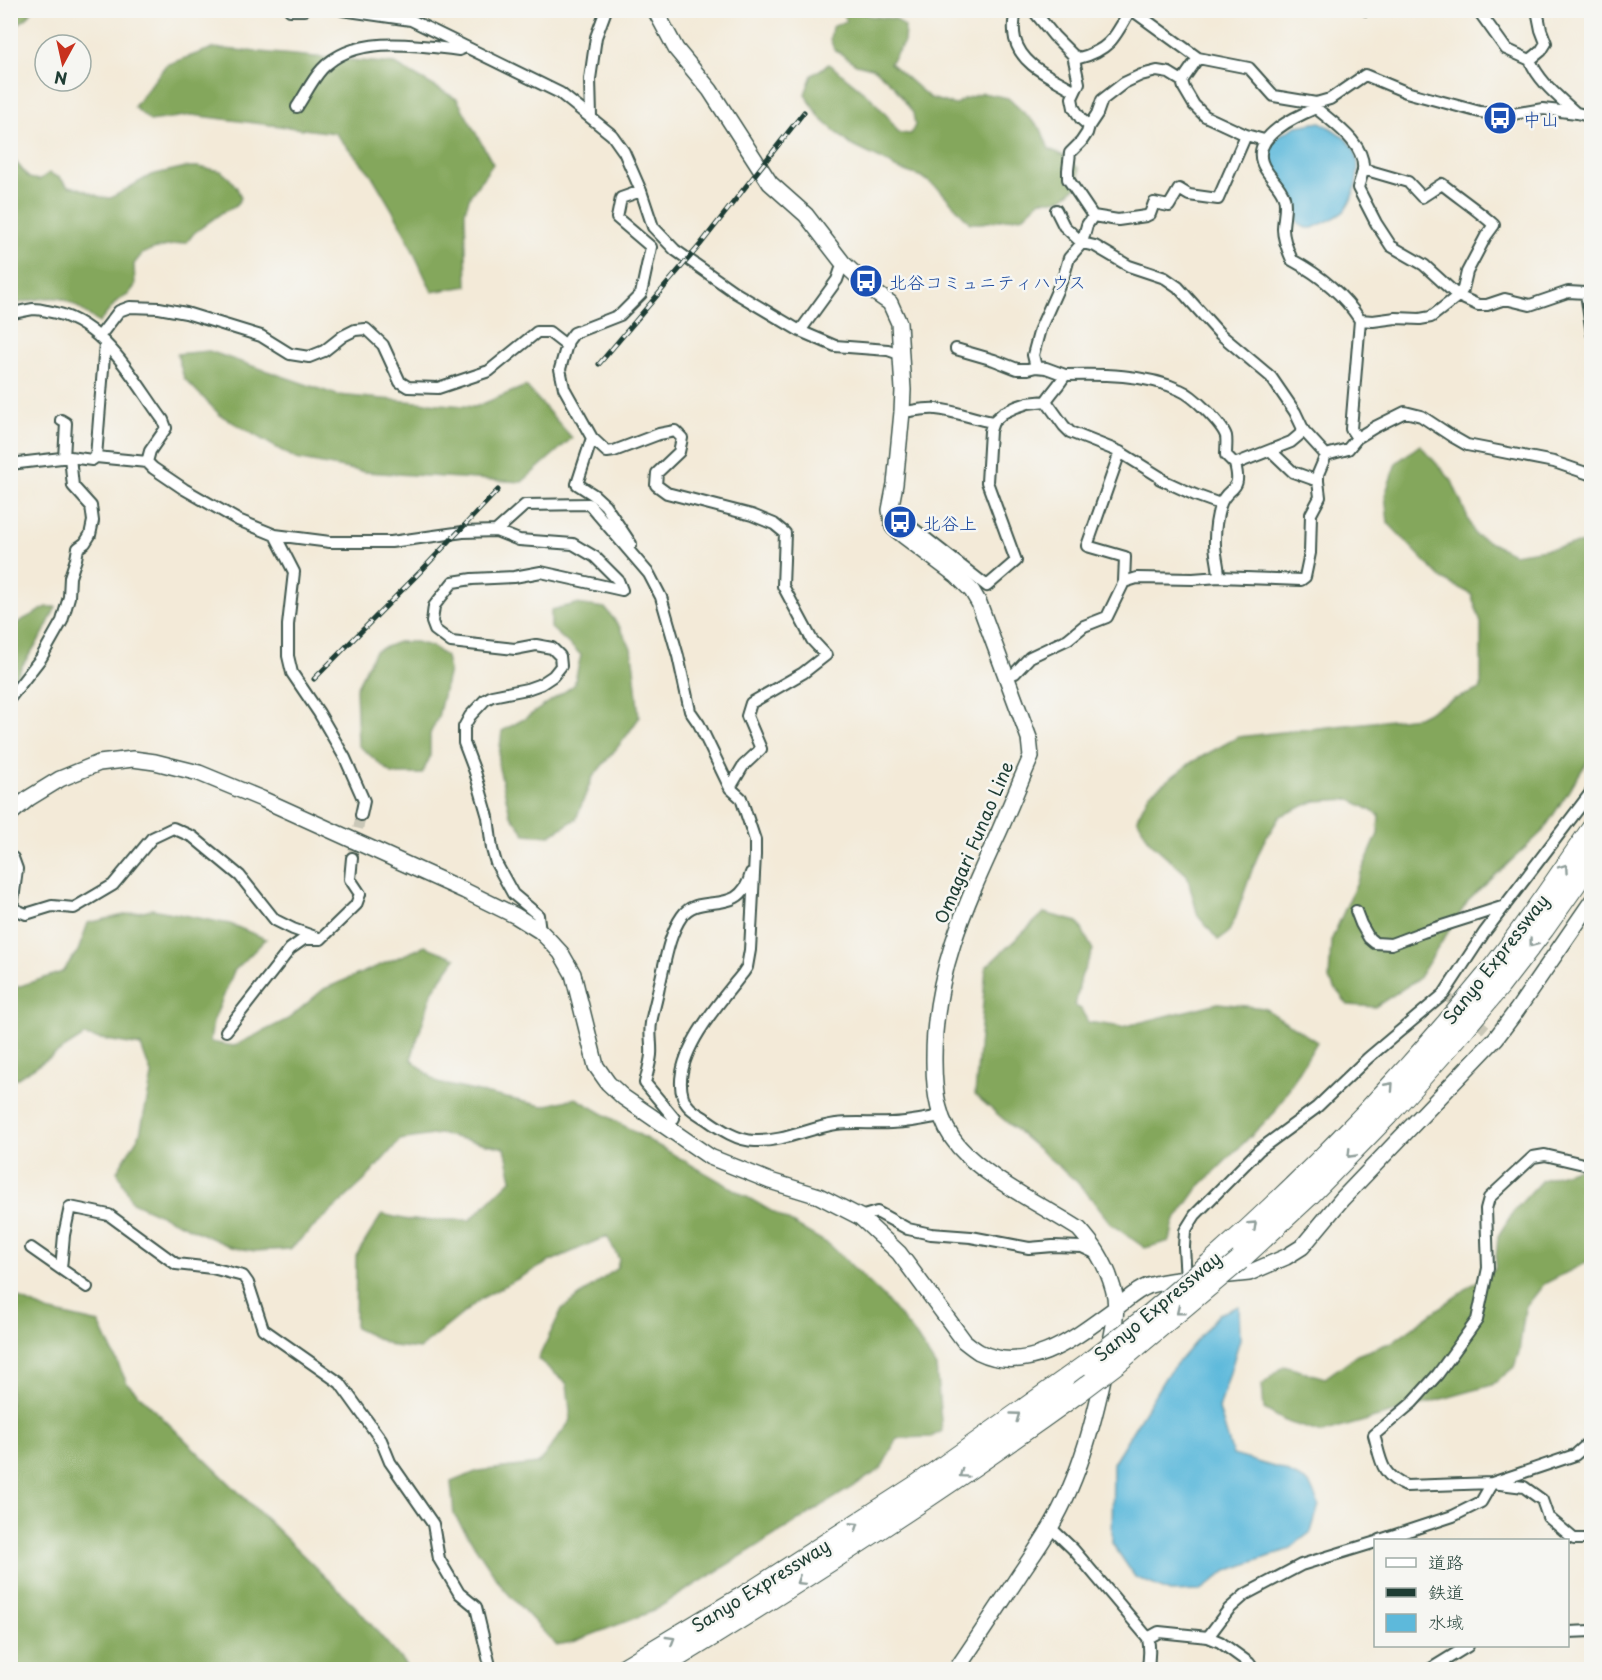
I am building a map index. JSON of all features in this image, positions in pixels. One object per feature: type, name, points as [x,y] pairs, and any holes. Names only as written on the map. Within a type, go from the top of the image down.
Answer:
[{"type":"highway","name":"Sanyo Expressway","points":[[621,1670],[749,1593],[917,1485],[1087,1364],[1209,1264],[1293,1187],[1371,1107],[1440,1031],[1529,919],[1592,828]]},
{"type":"highway","name":"Sanyo Expressway","points":[[656,1670],[758,1608],[927,1499],[1116,1364],[1240,1260],[1308,1197],[1388,1115],[1454,1041],[1544,929],[1592,861]]},
{"type":"street","points":[[290,10],[304,10]]},
{"type":"street","points":[[342,10],[411,20],[560,93],[612,135],[624,152],[653,227],[675,250],[736,293],[800,332],[835,346],[888,350],[902,355]]},
{"type":"street","points":[[591,117],[590,80],[596,37],[606,10]]},
{"type":"street","points":[[655,10],[676,49],[710,90],[770,183],[806,215],[843,263],[874,292],[890,303],[899,323],[902,355],[902,412],[895,484],[890,510],[987,586],[1016,561],[987,482],[990,431],[993,422],[1016,406],[1046,401],[1065,375]]},
{"type":"street","points":[[1017,10],[1013,21],[1018,51],[1029,63],[1075,92]]},
{"type":"street","points":[[1033,10],[1054,36],[1079,58],[1092,55],[1106,47],[1115,37],[1131,10],[1198,58],[1249,68],[1274,96],[1316,106],[1353,142],[1361,157],[1363,169],[1358,188],[1391,246],[1424,265],[1458,296],[1478,305],[1487,305],[1505,299],[1530,304],[1568,292],[1586,293],[1592,334]]},
{"type":"street","points":[[1478,10],[1506,50],[1530,60],[1543,83],[1577,113]]},
{"type":"street","points":[[1530,60],[1541,51],[1546,43],[1537,10]]},
{"type":"street","points":[[297,107],[322,68],[340,55],[360,48],[399,43],[459,50],[466,47]]},
{"type":"street","points":[[1073,55],[1079,83],[1072,98],[1074,108],[1089,126]]},
{"type":"street","points":[[1182,81],[1198,58]]},
{"type":"street","points":[[1246,135],[1218,199],[1189,195],[1179,189],[1169,206],[1154,203],[1150,214],[1146,216],[1118,220],[1093,216],[1068,179],[1070,153],[1087,133],[1101,100],[1124,83],[1157,71],[1169,73],[1182,81],[1194,105],[1205,116],[1246,135],[1264,140]]},
{"type":"street","points":[[1356,438],[1351,429],[1360,320],[1354,310],[1326,283],[1308,268],[1292,260],[1283,232],[1285,204],[1283,195],[1262,161],[1264,140],[1297,116],[1330,99],[1365,75],[1406,92],[1480,112],[1507,115],[1543,109],[1592,117]]},
{"type":"street","points":[[1360,320],[1431,317],[1458,296],[1463,289],[1467,272],[1494,225],[1442,184],[1422,196],[1408,182],[1363,169]]},
{"type":"street","points":[[641,191],[621,198],[617,218],[651,247],[641,294],[620,315],[574,333],[567,346],[560,369],[564,388],[592,438],[607,452],[659,434],[675,431],[682,438],[679,452],[657,473],[656,485],[667,493],[752,515],[774,524],[785,532],[783,586],[812,640],[826,655],[803,673],[751,703],[747,716],[760,749],[742,766],[730,788]]},
{"type":"street","points":[[1056,210],[1064,226],[1082,243],[1095,246],[1129,267],[1165,278],[1178,287],[1220,334],[1271,377],[1304,431],[1326,455]]},
{"type":"street","points":[[1036,366],[1034,355],[1040,329],[1069,258],[1082,243],[1087,225],[1093,216]]},
{"type":"street","points":[[800,332],[837,280],[843,263]]},
{"type":"street","points":[[96,457],[102,340],[118,311],[130,307],[159,308],[186,313],[261,336],[290,354],[309,357],[324,351],[355,330],[366,329],[383,345],[400,382],[408,387],[438,388],[489,371],[537,332],[549,332],[567,346]]},
{"type":"street","points":[[10,314],[34,309],[57,312],[80,322],[102,340],[129,371],[163,420],[166,428],[150,451],[147,462]]},
{"type":"street","points":[[957,349],[1017,369],[1036,366],[1065,375],[1095,374],[1130,377],[1171,386],[1183,391],[1200,404],[1214,418],[1226,436],[1226,455],[1235,464],[1238,477],[1237,483],[1221,504],[1214,540],[1219,577]]},
{"type":"street","points":[[1046,401],[1070,432],[1120,452],[1160,479],[1221,504]]},
{"type":"street","points":[[902,412],[933,409],[993,422]]},
{"type":"street","points":[[1326,455],[1348,449],[1356,438],[1405,412],[1421,416],[1467,444],[1554,462],[1592,475]]},
{"type":"street","points":[[10,698],[41,658],[62,621],[78,548],[90,535],[93,521],[91,506],[73,486],[67,458],[66,423],[61,420]]},
{"type":"street","points":[[1235,464],[1291,442],[1304,431]]},
{"type":"street","points":[[592,438],[577,484],[594,495],[605,506],[638,553],[637,560]]},
{"type":"street","points":[[1271,451],[1293,472],[1317,481]]},
{"type":"street","points":[[1006,677],[1015,673],[1030,657],[1068,639],[1084,626],[1107,617],[1125,582],[1125,557],[1087,546],[1120,452]]},
{"type":"street","points":[[1125,582],[1137,578],[1219,577],[1301,580],[1305,577],[1310,553],[1311,514],[1320,496],[1318,474],[1326,455]]},
{"type":"street","points":[[10,464],[67,458],[92,460],[96,457],[147,462],[211,505],[238,520],[275,535],[330,542],[391,542],[463,532],[496,531],[519,540],[573,544],[595,557],[618,580],[622,590],[541,572],[514,577],[453,582],[434,606],[432,621],[435,630],[451,642],[515,649],[536,645],[552,648],[560,656],[561,666],[553,676],[542,684],[492,696],[485,700],[470,716],[464,727],[464,743],[488,817],[496,863],[513,894],[538,915],[540,931]]},
{"type":"street","points":[[496,531],[525,505],[589,504],[649,574],[661,597],[678,656],[690,711],[699,724],[730,788],[741,798],[755,840],[750,950],[747,967],[699,1031],[684,1064],[681,1087],[683,1099],[690,1109],[711,1123],[752,1142],[767,1141],[837,1124],[894,1124],[941,1116]]},
{"type":"street","name":"Omagari Funao Line","points":[[890,510],[893,526],[956,575],[972,591],[979,603],[1029,738],[1030,757],[974,886],[948,956],[940,988],[934,1048],[935,1086],[941,1116],[948,1133],[975,1162],[1079,1229],[1090,1240],[1114,1288],[1116,1308],[1101,1388],[1079,1465],[1051,1528],[957,1670]]},
{"type":"street","points":[[275,535],[294,572],[288,625],[288,656],[292,673],[345,758],[364,801],[361,815]]},
{"type":"street","points":[[10,814],[29,798],[60,779],[99,763],[133,759],[155,762],[199,773],[262,799],[498,907],[540,931],[561,953],[573,974],[596,1066],[608,1083],[623,1097],[710,1157],[819,1196],[860,1217],[899,1253],[964,1341],[979,1352],[996,1358],[1017,1360],[1036,1357],[1058,1347],[1147,1286],[1186,1279],[1249,1273],[1278,1261],[1302,1247],[1350,1191],[1496,1038],[1518,1010],[1592,901]]},
{"type":"street","points":[[1186,1279],[1185,1231],[1195,1215],[1259,1150],[1316,1108],[1368,1058],[1444,994],[1484,933],[1592,791]]},
{"type":"street","points":[[13,858],[17,868],[12,908],[26,914],[52,906],[74,908],[113,885],[152,838],[173,828],[193,837],[240,876],[275,920],[321,939]]},
{"type":"street","points":[[668,1128],[674,1118],[645,1083],[651,1054],[651,1023],[668,950],[682,915],[692,907],[720,903],[741,894],[750,879],[755,855]]},
{"type":"street","points":[[226,1031],[290,949],[304,939],[321,939],[356,905],[360,894],[350,879],[352,858]]},
{"type":"street","points":[[1356,911],[1369,938],[1376,943],[1391,944],[1506,906]]},
{"type":"street","points":[[1592,1166],[1545,1155],[1533,1157],[1488,1198],[1485,1209],[1488,1268],[1477,1320],[1431,1382],[1412,1403],[1374,1435],[1383,1468],[1394,1480],[1406,1486],[1492,1483],[1524,1487],[1542,1500],[1548,1517],[1575,1539],[1592,1539]]},
{"type":"street","points":[[61,1269],[64,1235],[70,1207],[109,1215],[176,1264],[212,1268],[243,1276],[248,1283],[263,1329],[340,1383],[381,1440],[390,1462],[434,1524],[439,1559],[459,1593],[476,1606],[491,1670]]},
{"type":"street","points":[[860,1217],[877,1212],[908,1230],[971,1237],[1029,1248],[1082,1247],[1099,1256]]},
{"type":"street","points":[[31,1248],[87,1287]]},
{"type":"street","points":[[1384,1539],[1453,1516],[1481,1502],[1492,1483],[1575,1455],[1592,1440]]},
{"type":"street","points":[[1051,1528],[1073,1549],[1148,1638],[1150,1660],[1147,1670]]},
{"type":"street","points":[[1208,1637],[1229,1609],[1246,1594],[1301,1565],[1374,1542]]},
{"type":"street","points":[[1569,1632],[1592,1631]]},
{"type":"street","points":[[1148,1638],[1159,1632],[1208,1637],[1220,1642],[1240,1656],[1254,1670]]},
{"type":"street","points":[[1429,1670],[1466,1647]]},
{"type":"green space","points":[[11,10],[32,11],[27,18],[11,29]]},
{"type":"green space","points":[[842,11],[859,11],[870,16],[896,19],[905,27],[904,42],[890,63],[930,98],[955,105],[964,99],[983,93],[1008,98],[1041,129],[1049,149],[1066,157],[1079,169],[1079,184],[1062,198],[1041,200],[1024,216],[970,223],[940,190],[922,177],[895,168],[851,145],[820,118],[805,94],[812,75],[829,64],[870,97],[899,133],[911,134],[915,125],[913,113],[894,86],[875,69],[856,64],[834,49],[830,39],[832,27],[847,21]]},
{"type":"green space","points":[[213,48],[395,64],[457,99],[493,164],[470,196],[465,211],[467,286],[432,292],[400,223],[371,174],[335,133],[192,115],[150,121],[134,107],[166,65]]},
{"type":"green space","points":[[10,152],[29,178],[39,180],[49,173],[60,178],[68,186],[100,197],[111,198],[151,175],[186,167],[198,167],[221,171],[237,188],[241,198],[235,207],[223,212],[194,233],[187,242],[153,249],[142,254],[134,264],[135,286],[128,295],[117,301],[99,323],[74,305],[58,298],[11,305]]},
{"type":"green space","points":[[209,351],[337,395],[475,407],[526,386],[572,438],[522,482],[365,472],[296,459],[220,415],[184,378],[177,354]]},
{"type":"green space","points":[[1420,445],[1452,481],[1475,535],[1513,554],[1591,542],[1591,756],[1543,831],[1468,901],[1418,979],[1375,1007],[1348,1005],[1329,980],[1331,941],[1378,834],[1379,815],[1350,799],[1316,801],[1280,816],[1263,843],[1228,933],[1218,940],[1198,916],[1187,875],[1150,842],[1137,818],[1149,794],[1192,762],[1238,737],[1418,717],[1481,689],[1481,623],[1471,594],[1442,579],[1388,523],[1385,495],[1396,463]]},
{"type":"green space","points":[[576,604],[605,608],[619,626],[631,648],[639,718],[592,778],[576,819],[549,836],[525,834],[510,814],[498,764],[502,731],[574,685],[581,655],[551,628],[551,610]]},
{"type":"green space","points":[[47,607],[56,607],[43,634],[11,686],[11,631],[20,621]]},
{"type":"green space","points":[[398,642],[416,642],[433,647],[446,657],[449,670],[438,717],[430,734],[430,757],[422,774],[392,774],[358,745],[356,688],[375,651]]},
{"type":"green space","points":[[152,909],[230,924],[266,939],[234,971],[213,1022],[210,1042],[234,1046],[288,1019],[324,989],[425,946],[456,958],[433,990],[411,1059],[438,1083],[543,1106],[576,1098],[830,1245],[883,1296],[917,1337],[936,1367],[942,1431],[931,1437],[897,1438],[881,1469],[653,1611],[573,1642],[556,1645],[503,1588],[454,1515],[451,1482],[478,1471],[538,1464],[571,1420],[567,1384],[538,1359],[562,1309],[617,1268],[619,1259],[607,1236],[549,1262],[482,1298],[419,1349],[393,1346],[355,1328],[356,1256],[382,1214],[408,1220],[470,1220],[512,1179],[505,1148],[439,1134],[400,1140],[364,1181],[290,1249],[255,1251],[231,1247],[132,1202],[117,1171],[140,1134],[152,1076],[141,1046],[84,1036],[11,1080],[11,989],[62,972],[78,951],[88,923]]},
{"type":"green space","points":[[1044,913],[1078,922],[1093,950],[1081,977],[1075,1006],[1081,1009],[1088,1022],[1122,1027],[1218,1003],[1264,1008],[1317,1042],[1275,1112],[1198,1188],[1174,1222],[1170,1241],[1145,1248],[1111,1224],[1077,1182],[975,1095],[986,967]]},
{"type":"green space","points":[[1577,1169],[1591,1172],[1591,1260],[1544,1284],[1525,1308],[1519,1352],[1514,1367],[1492,1385],[1322,1433],[1287,1422],[1264,1409],[1262,1385],[1284,1366],[1325,1378],[1357,1355],[1392,1342],[1495,1268],[1498,1236],[1513,1212],[1542,1180]]},
{"type":"green space","points":[[10,1294],[47,1311],[99,1323],[127,1383],[358,1609],[409,1669],[11,1669]]},
{"type":"water","points":[[1320,122],[1346,139],[1352,146],[1356,153],[1358,172],[1354,191],[1345,210],[1330,220],[1312,228],[1306,228],[1300,225],[1288,207],[1266,158],[1268,148],[1280,135],[1297,126]]},
{"type":"water","points":[[1239,1306],[1240,1339],[1219,1409],[1233,1455],[1281,1469],[1309,1483],[1319,1505],[1311,1532],[1287,1550],[1227,1571],[1200,1591],[1170,1592],[1135,1577],[1112,1543],[1113,1463],[1166,1376],[1219,1314]]},
{"type":"tunnel","points":[[352,858],[361,815]]},
{"type":"tunnel","points":[[1444,994],[1496,1038]]},
{"type":"railway","points":[[599,364],[700,245],[804,112]]},
{"type":"railway","points":[[314,679],[498,490]]},
{"type":"place","name":"中山","points":[[1500,118]]},
{"type":"place","name":"北谷コミュニティハウス","points":[[866,281]]},
{"type":"place","name":"北谷上","points":[[900,522]]}]
